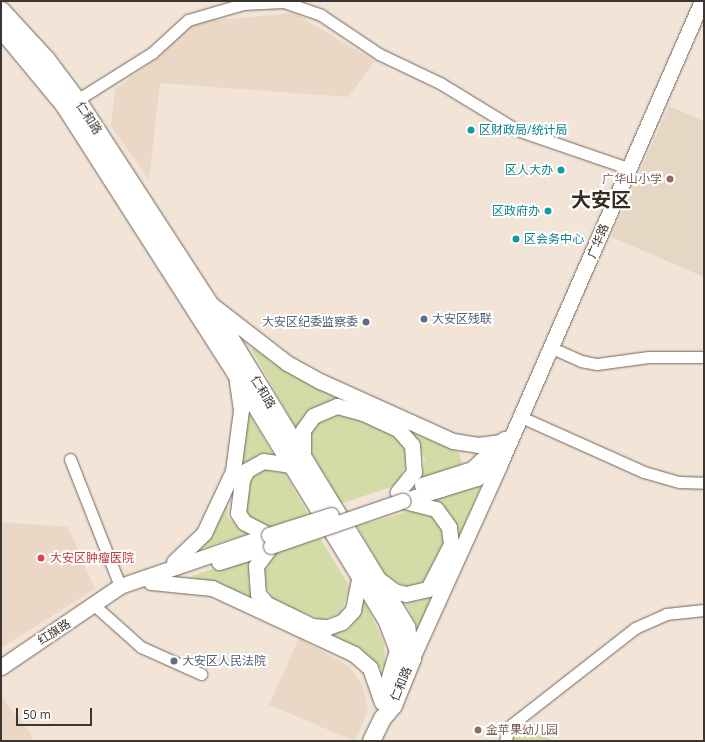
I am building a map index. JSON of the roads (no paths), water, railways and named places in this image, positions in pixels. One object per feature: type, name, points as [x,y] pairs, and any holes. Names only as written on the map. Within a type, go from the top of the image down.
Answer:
[{"type":"main road","name":"广华路","points":[[505,438],[521,417],[702,1]]},
{"type":"main road","name":"仁和路","points":[[1,10],[47,60],[77,100],[208,302],[297,462],[366,577],[386,619],[398,650],[382,710]]},
{"type":"main road","name":"仁和路","points":[[1,30],[64,105],[235,372],[297,462]]},
{"type":"main road","points":[[208,302],[287,363],[320,381],[453,441],[478,445],[505,438]]},
{"type":"main road","points":[[167,567],[204,533],[233,471],[241,410],[235,372]]},
{"type":"main road","points":[[270,540],[244,522],[238,513],[242,479],[247,470],[263,461],[297,462],[303,430],[313,416],[337,406],[364,413],[398,429],[412,445],[414,472],[400,497]]},
{"type":"main road","points":[[412,658],[501,461],[505,438]]},
{"type":"main road","points":[[108,597],[270,540],[400,497],[472,469],[505,438]]},
{"type":"main road","points":[[400,497],[477,478],[501,461]]},
{"type":"main road","points":[[270,540],[256,566],[258,594],[267,604],[312,626],[328,627],[342,622],[352,610],[366,577],[394,591],[417,594],[434,582],[451,544],[449,527],[436,509],[400,497]]},
{"type":"main road","points":[[108,597],[120,586],[167,567],[270,540]]},
{"type":"main road","name":"仁和路","points":[[366,577],[406,627],[412,658],[393,705],[382,710]]},
{"type":"main road","points":[[151,582],[212,588],[354,654],[370,668],[382,710],[372,741]]},
{"type":"main road","name":"红旗路","points":[[1,667],[108,597]]},
{"type":"street","points":[[77,100],[152,53],[188,20],[243,4],[284,2],[321,15],[379,54],[440,83],[517,130],[630,169]]},
{"type":"street","points":[[552,348],[581,362],[597,364],[649,357],[704,357]]},
{"type":"street","points":[[521,417],[644,472],[680,482],[704,483]]},
{"type":"street","points":[[70,459],[120,586]]},
{"type":"street","points":[[94,605],[141,647],[201,674]]},
{"type":"street","points":[[505,741],[511,725],[635,628],[666,614],[704,610]]},
{"type":"place","name":"区财政局/统计局","points":[[471,130]]},
{"type":"place","name":"区人大办","points":[[561,170]]},
{"type":"place","name":"广华山小学","points":[[670,179]]},
{"type":"place","name":"区政府办","points":[[548,211]]},
{"type":"place","name":"区会务中心","points":[[516,239]]},
{"type":"place","name":"大安区残联","points":[[424,319]]},
{"type":"place","name":"大安区纪委监察委","points":[[366,322]]},
{"type":"place","name":"大安区肿瘤医院","points":[[41,558]]},
{"type":"place","name":"大安区人民法院","points":[[174,661]]},
{"type":"place","name":"金苹果幼儿园","points":[[478,730]]},
{"type":"district","name":"大安区","points":[[601,199]]}]
